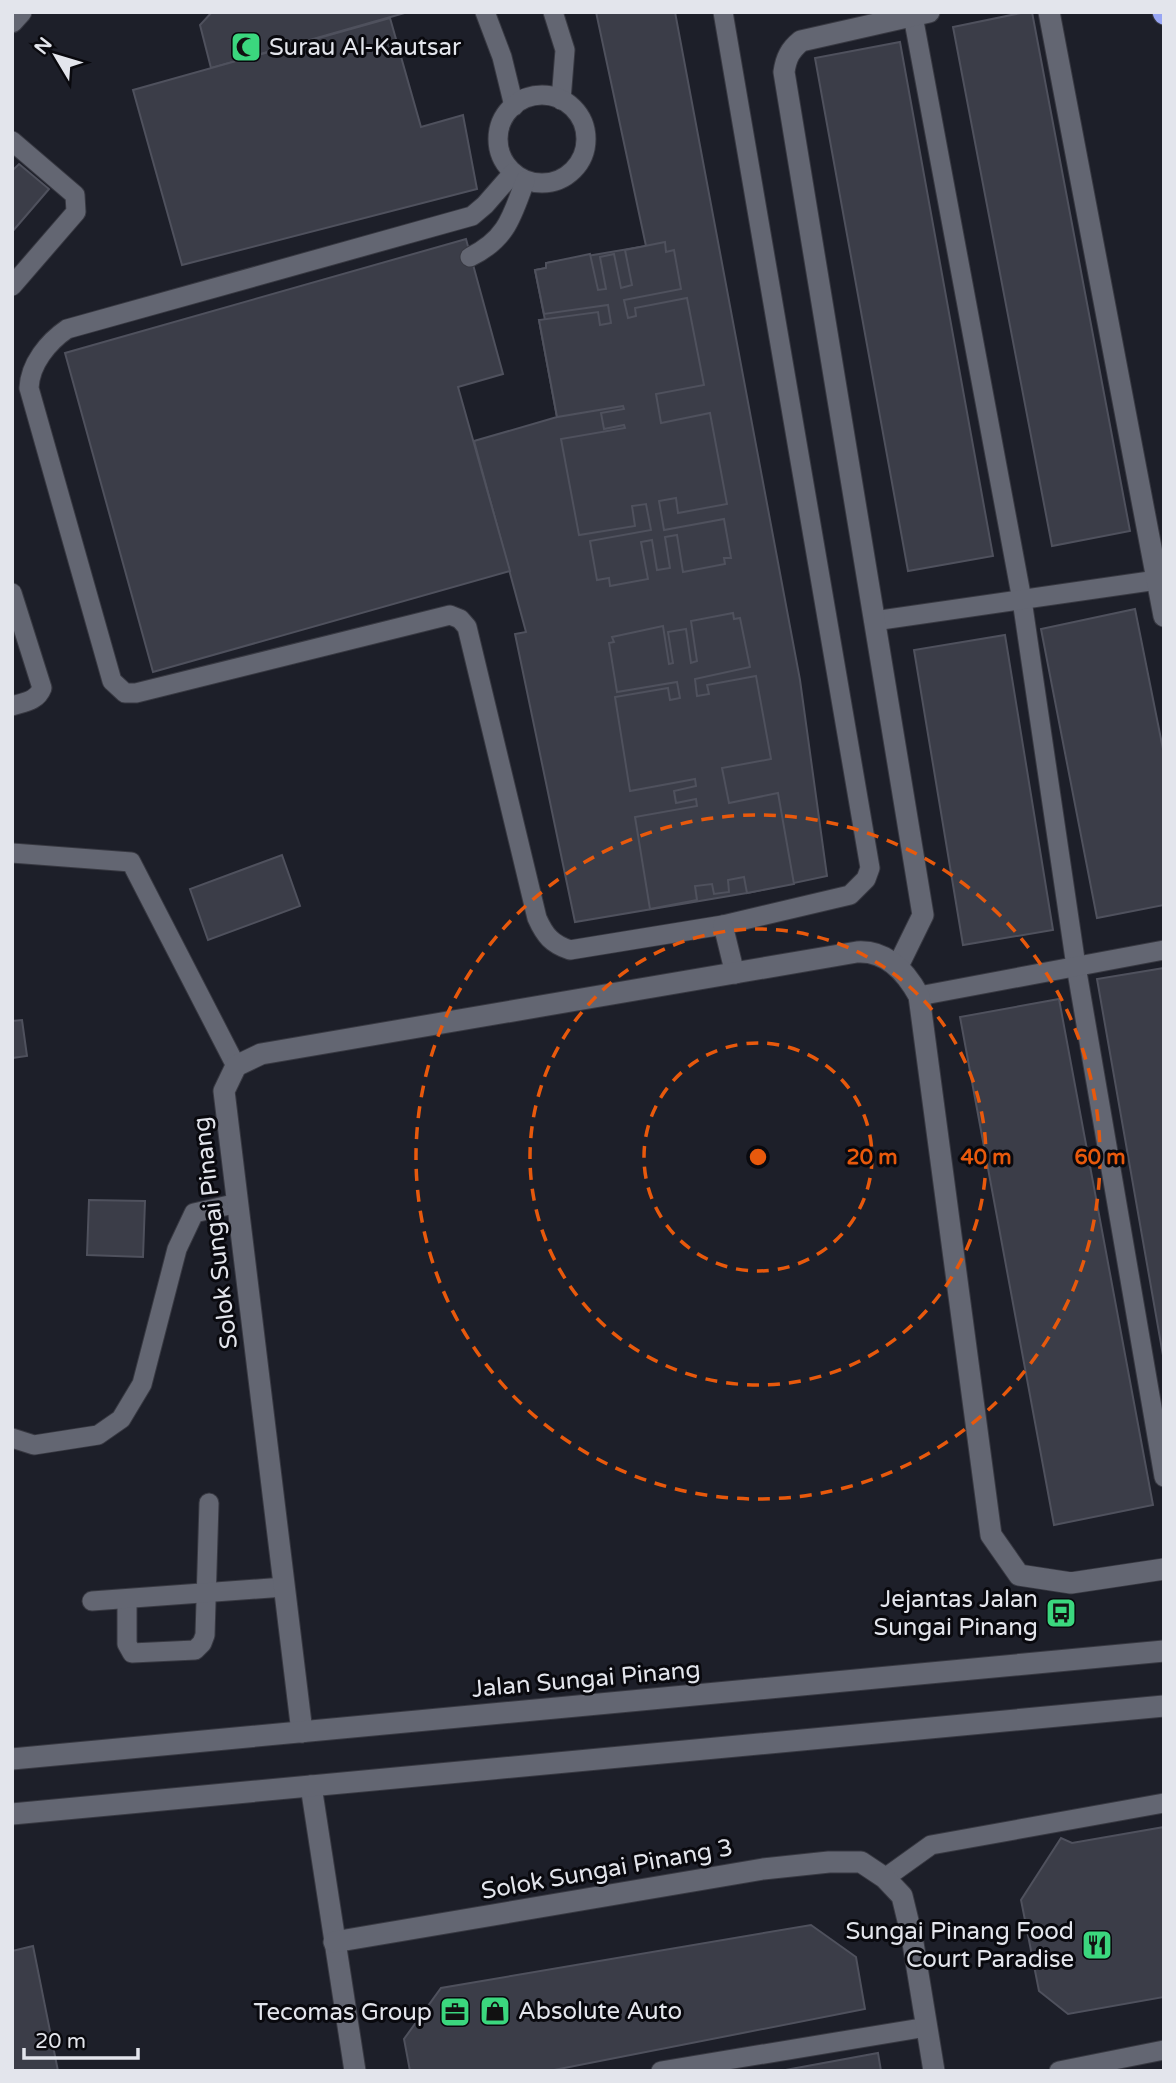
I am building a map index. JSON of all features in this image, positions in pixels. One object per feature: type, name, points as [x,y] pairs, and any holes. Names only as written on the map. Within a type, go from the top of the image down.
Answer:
[{"type":"street","points":[[12,22],[21,12]]},
{"type":"street","points":[[1049,12],[1164,616]]},
{"type":"street","points":[[898,966],[923,915],[784,72],[792,49],[801,41],[921,14]]},
{"type":"street","points":[[236,1066],[261,1054],[858,952],[869,951],[898,966],[919,996],[991,1535],[1019,1575],[1071,1583],[1164,1569]]},
{"type":"street","name":"Solok Sungai Pinang","points":[[236,1066],[224,1091],[302,1732]]},
{"type":"street","name":"Jalan Sungai Pinang","points":[[12,1759],[1164,1651]]},
{"type":"street","points":[[12,1814],[1164,1706]]},
{"type":"street","points":[[311,1786],[355,2071]]},
{"type":"street","name":"Solok Sungai Pinang 3","points":[[334,1942],[763,1869],[816,1863],[861,1862],[886,1878]]},
{"type":"street","points":[[886,1878],[902,1896],[912,1937],[934,2071]]},
{"type":"lane","points":[[485,12],[502,57],[514,106]]},
{"type":"lane","points":[[553,12],[565,50],[561,100]]},
{"type":"lane","points":[[519,177],[472,215],[67,329],[53,339],[30,374],[29,388],[112,681],[125,693],[136,693],[450,615],[460,619],[467,627],[537,918],[544,934],[555,945],[570,950],[723,925],[850,895],[866,879],[870,868],[723,12]]},
{"type":"lane","points":[[921,14],[1022,600],[1076,966],[1164,1477]]},
{"type":"lane","points":[[536,96],[549,96],[573,108],[582,120],[586,143],[579,164],[569,175],[540,184],[519,177],[503,161],[498,147],[499,131],[504,117],[514,106],[536,96]]},
{"type":"lane","points":[[12,141],[75,195],[77,202],[76,212],[12,286]]},
{"type":"lane","points":[[470,257],[494,243],[508,227],[519,177]]},
{"type":"lane","points":[[874,621],[1157,580]]},
{"type":"lane","points":[[12,593],[42,688],[34,700],[12,706]]},
{"type":"lane","points":[[12,853],[131,862],[236,1066]]},
{"type":"lane","points":[[723,925],[735,974]]},
{"type":"lane","points":[[919,996],[1164,950]]},
{"type":"lane","points":[[12,1438],[34,1445],[98,1435],[121,1419],[142,1384],[177,1249],[194,1213],[238,1203]]},
{"type":"lane","points":[[127,1599],[127,1644],[132,1653],[195,1650],[202,1643],[205,1635],[209,1503]]},
{"type":"lane","points":[[92,1601],[284,1587]]},
{"type":"lane","points":[[886,1878],[930,1845],[1164,1803]]},
{"type":"lane","points":[[661,2071],[927,2027]]},
{"type":"lane","points":[[1059,2071],[1164,2050]]},
{"type":"building","name":"Surau Al-Kautsar","points":[[212,12],[408,12],[211,68],[200,25]]},
{"type":"building","points":[[596,12],[675,12],[800,680],[827,876],[747,893],[575,922],[515,634],[526,632],[474,441],[557,417],[539,320],[545,320],[535,270],[546,268],[546,263],[646,246]]},
{"type":"building","points":[[1032,12],[1130,531],[1052,546],[953,27]]},
{"type":"building","points":[[390,18],[421,127],[463,115],[477,189],[182,265],[133,90]]},
{"type":"building","points":[[900,42],[993,556],[908,571],[815,58]]},
{"type":"building","points":[[19,164],[49,189],[12,232],[12,171]]},
{"type":"building","points":[[466,239],[503,374],[458,387],[510,571],[153,672],[65,353]]},
{"type":"building","points":[[665,242],[666,252],[674,250],[681,289],[624,300],[628,318],[636,316],[635,308],[687,298],[704,385],[656,394],[661,423],[710,413],[727,504],[678,513],[676,498],[659,501],[664,530],[724,519],[731,558],[724,558],[725,564],[683,572],[677,535],[665,537],[670,568],[657,570],[652,540],[641,542],[648,579],[610,586],[609,578],[597,580],[590,541],[651,530],[646,504],[632,506],[635,526],[579,535],[561,439],[625,428],[624,425],[604,429],[601,413],[624,409],[623,406],[557,417],[539,320],[598,312],[600,325],[611,323],[608,305],[544,314],[535,270],[546,268],[546,263],[590,254],[598,290],[606,289],[600,257],[614,254],[621,288],[632,285],[625,250]]},
{"type":"building","points":[[1135,609],[1164,754],[1164,905],[1097,918],[1041,629]]},
{"type":"building","points":[[733,613],[734,619],[740,618],[750,667],[695,679],[697,696],[709,694],[707,685],[756,676],[771,759],[722,768],[729,803],[778,793],[794,884],[747,893],[744,877],[728,880],[729,892],[714,894],[712,884],[695,886],[697,900],[650,909],[635,817],[697,806],[696,799],[676,803],[674,791],[696,786],[695,779],[630,791],[615,697],[668,688],[670,700],[680,698],[677,682],[617,692],[609,643],[614,642],[612,637],[663,626],[669,664],[673,663],[668,632],[686,629],[691,663],[697,661],[691,621]]},
{"type":"building","points":[[1005,635],[1053,930],[963,945],[914,650]]},
{"type":"building","points":[[282,855],[300,906],[208,940],[190,889]]},
{"type":"building","points":[[1164,968],[1164,1361],[1097,979]]},
{"type":"building","points":[[1059,999],[1153,1505],[1054,1525],[960,1017]]},
{"type":"building","points":[[22,1020],[27,1056],[12,1058],[12,1021]]},
{"type":"building","points":[[89,1200],[145,1201],[143,1257],[87,1255]]},
{"type":"building","name":"Sungai Pinang Food Court Paradise","points":[[1164,1827],[1164,1997],[1068,2014],[1039,1991],[1021,1900],[1061,1838],[1072,1843]]},
{"type":"building","points":[[811,1925],[856,1957],[865,2009],[549,2071],[410,2071],[404,2039],[441,1988]]},
{"type":"building","points":[[33,1946],[58,2071],[12,2071],[12,1951]]},
{"type":"building","points":[[878,2053],[881,2071],[780,2071]]},
{"type":"place","name":"Surau Al-Kautsar","points":[[246,47]]},
{"type":"place","name":"Jejantas Jalan Sungai Pinang","points":[[1061,1613]]},
{"type":"place","name":"Sungai Pinang Food Court Paradise","points":[[1097,1945]]},
{"type":"place","name":"Absolute Auto","points":[[495,2011]]},
{"type":"place","name":"Tecomas Group","points":[[455,2012]]}]
